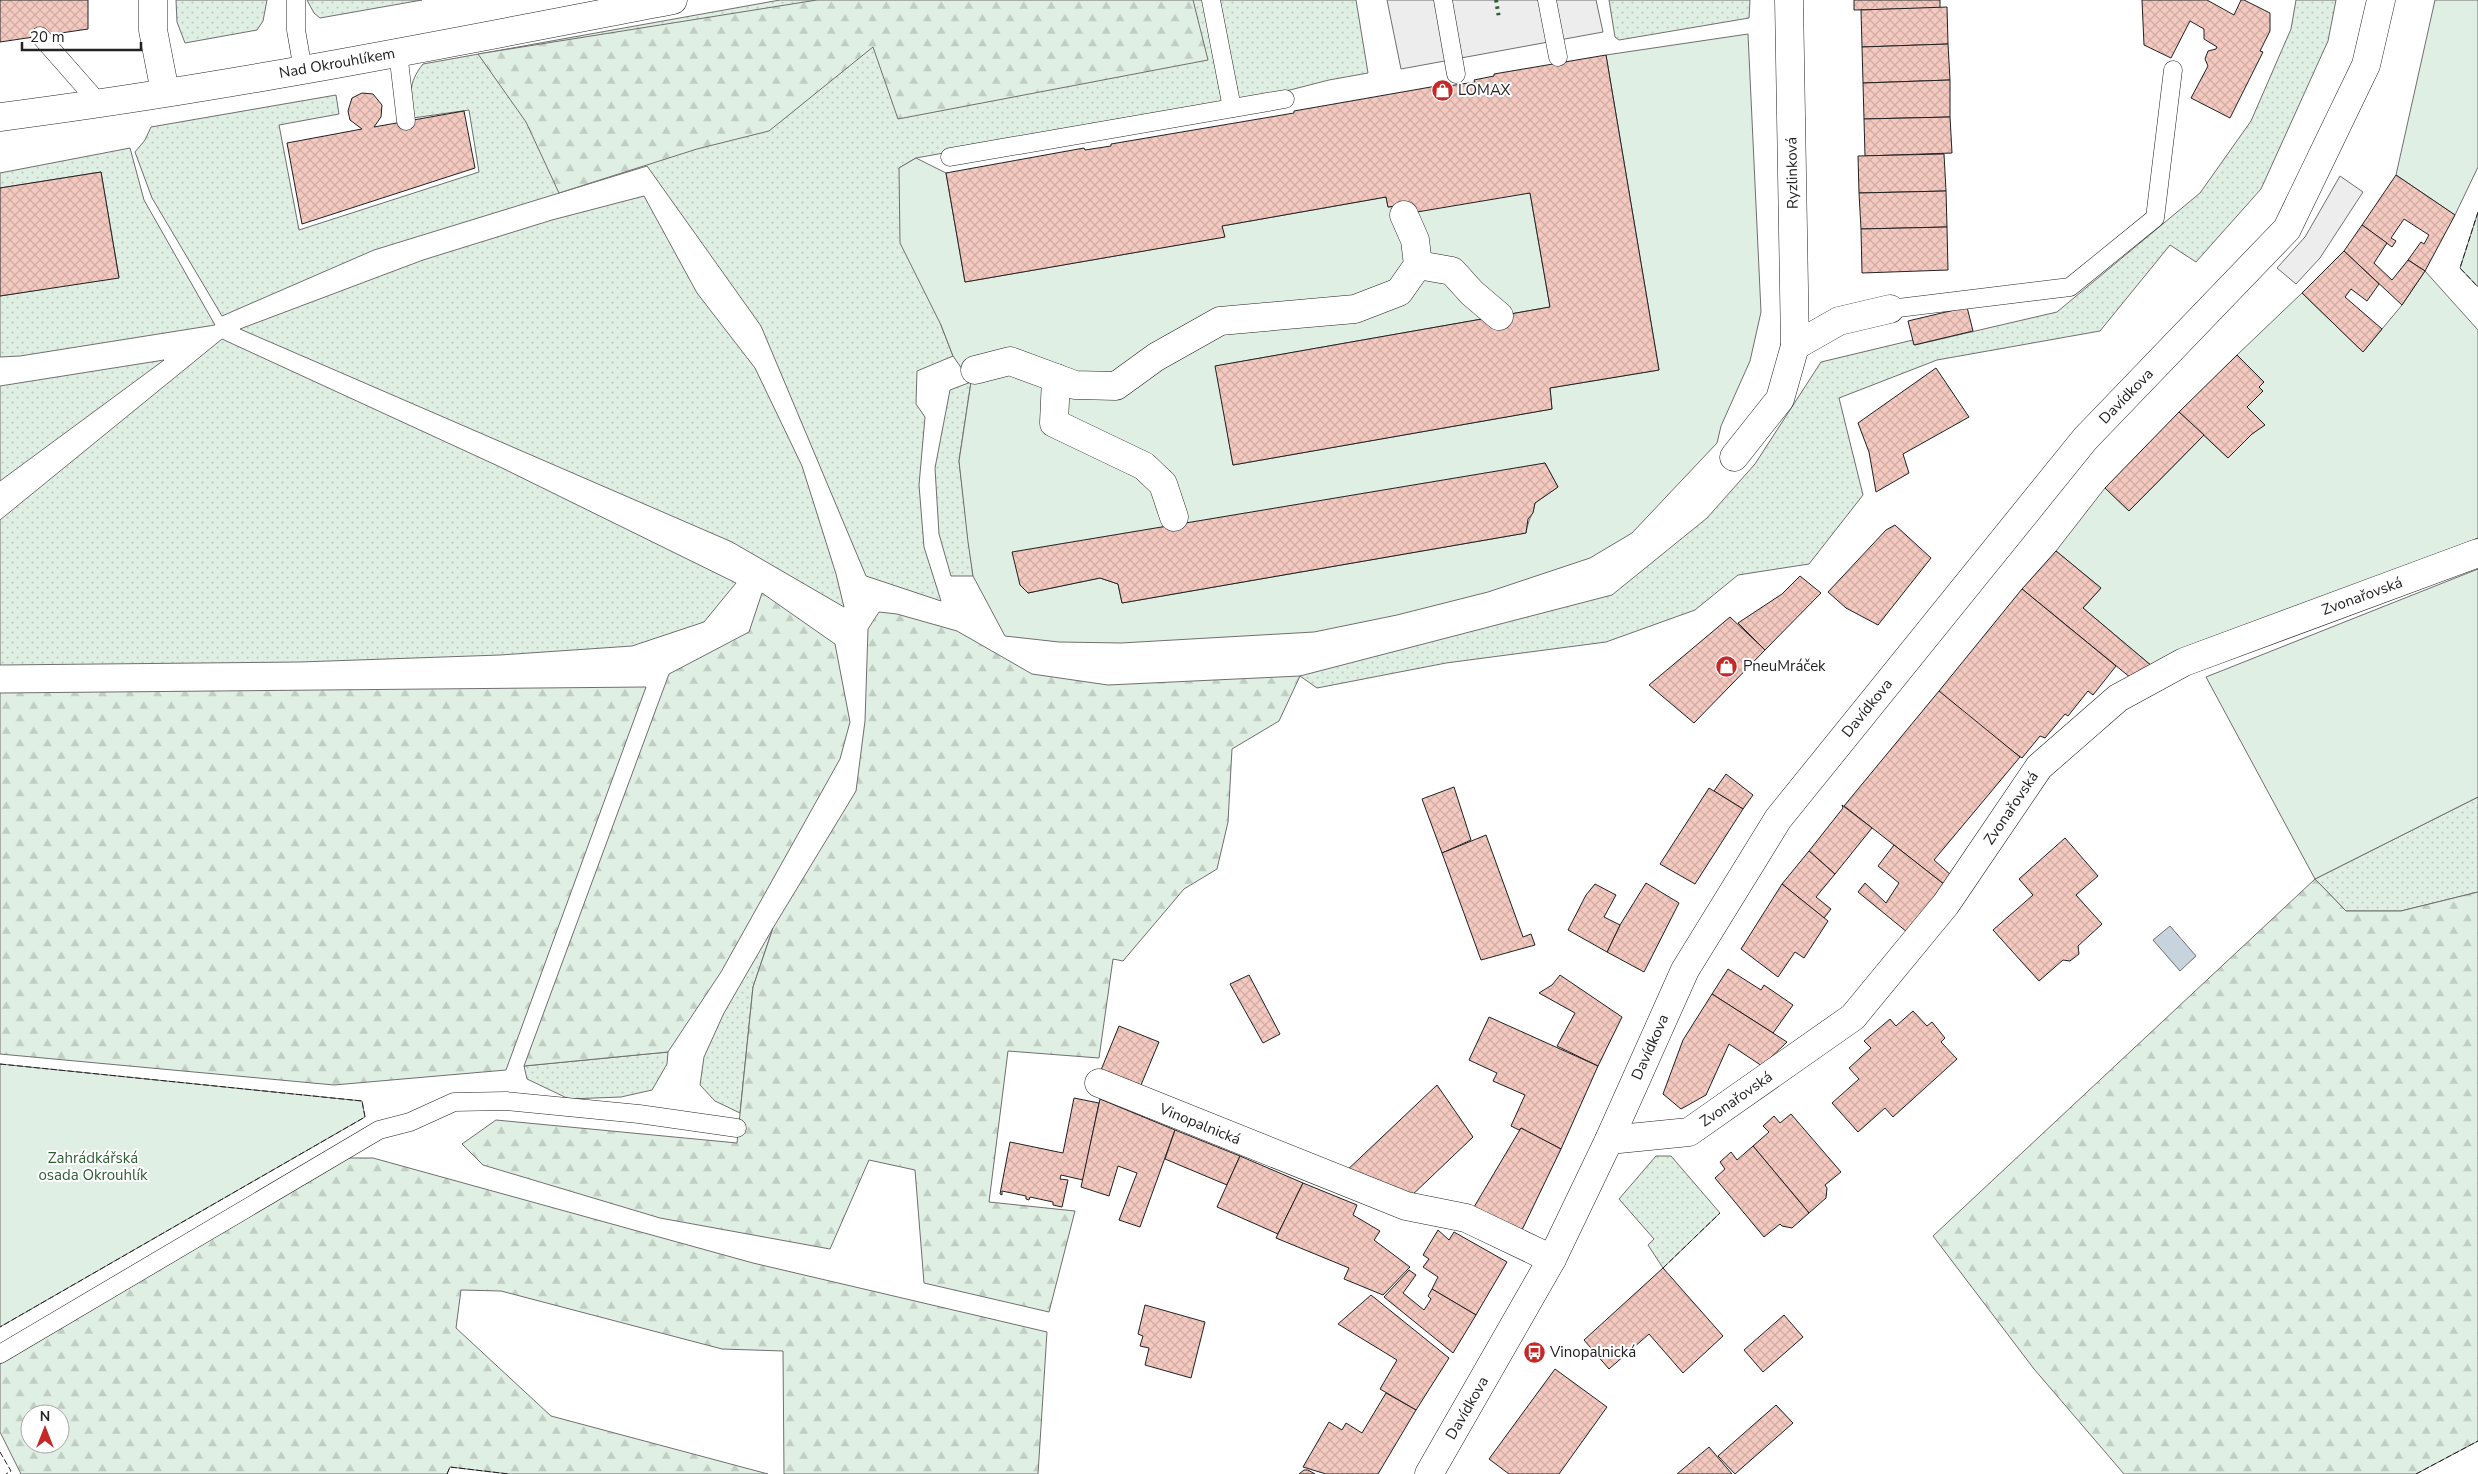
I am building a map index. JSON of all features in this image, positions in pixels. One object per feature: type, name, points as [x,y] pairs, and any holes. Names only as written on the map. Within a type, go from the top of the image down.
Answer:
[{"type":"street","points":[[153,0],[153,30],[165,92]]},
{"type":"street","name":"Nad Okrouhlíkem","points":[[0,117],[99,104],[303,70],[673,0]]},
{"type":"street","name":"Ryzlinková","points":[[1734,457],[1780,400],[1796,346],[1789,0]]},
{"type":"street","name":"Davídkova","points":[[1430,1474],[1552,1259],[1609,1140],[1685,970],[1778,818],[2084,439],[2287,229],[2366,65],[2381,0]]},
{"type":"street","points":[[975,370],[1010,361],[1075,385],[1116,386],[1156,357],[1220,321],[1355,309],[1399,292],[1418,265],[1415,240],[1404,215]]},
{"type":"street","points":[[1418,265],[1452,271],[1472,294],[1499,316]]},
{"type":"street","points":[[1796,346],[1839,321],[1890,309]]},
{"type":"street","points":[[1056,378],[1054,423],[1144,466],[1163,484],[1174,517]]},
{"type":"street","name":"Zvonařovská","points":[[1609,1140],[1690,1132],[1853,1016],[1946,904],[2039,767],[2118,698],[2184,662],[2478,553]]},
{"type":"street","name":"Vinopalnická","points":[[1099,1083],[1406,1206],[1466,1218],[1552,1259]]},
{"type":"lane","points":[[296,0],[296,30],[303,70]]},
{"type":"lane","points":[[1211,0],[1232,108]]},
{"type":"lane","points":[[1443,0],[1456,74]]},
{"type":"lane","points":[[1547,0],[1558,57]]},
{"type":"lane","points":[[40,36],[99,104]]},
{"type":"lane","points":[[398,52],[406,121]]},
{"type":"lane","points":[[1890,309],[2070,287],[2155,218],[2173,70]]},
{"type":"lane","points":[[950,157],[1285,99]]},
{"type":"lane","points":[[0,1354],[379,1130],[410,1122],[454,1102],[506,1101],[639,1114],[737,1128]]},
{"type":"green space","points":[[176,0],[267,0],[263,21],[257,30],[185,43],[177,22]]},
{"type":"green space","points":[[307,0],[422,0],[320,18],[314,13]]},
{"type":"green space","points":[[780,0],[1356,0],[1368,73],[1290,90],[916,158],[899,168],[941,325],[953,356],[917,371],[916,404],[925,417],[919,485],[924,547],[941,601],[866,576],[761,326],[647,166],[374,250],[222,316],[152,198],[135,152],[145,140],[151,127],[336,95],[339,114],[279,125],[299,230],[479,172],[469,110],[413,118],[412,84],[423,64]]},
{"type":"green space","points":[[817,0],[1193,0],[1208,60],[898,119],[873,47],[769,131],[697,149],[559,193],[526,122],[478,54]]},
{"type":"green space","points":[[1609,0],[1750,0],[1749,18],[1619,40],[1615,37]]},
{"type":"green space","points":[[2296,0],[2336,0],[2328,41],[2261,189],[2196,262],[2170,245],[2100,331],[1937,360],[1839,398],[1863,495],[1809,564],[1738,575],[1695,610],[1606,642],[1446,663],[1317,688],[1300,676],[1612,595],[1707,518],[1755,464],[1821,362],[1913,340],[1915,345],[2057,312],[2200,193],[2251,121],[2291,29]]},
{"type":"green space","points":[[2435,0],[2478,0],[2478,167],[2455,215],[2396,175]]},
{"type":"green space","points":[[1748,34],[1761,312],[1750,361],[1721,426],[1717,443],[1632,533],[1590,558],[1488,592],[1397,615],[1314,632],[1121,643],[1059,642],[1005,636],[973,576],[968,542],[959,461],[971,382],[953,356],[941,325],[900,243],[899,168],[916,158],[946,173],[965,282],[1224,237],[1222,226],[1386,197],[1388,207],[1530,193],[1550,307],[1216,366],[1233,465],[1552,409],[1550,388],[1659,370],[1606,55]],"holes":[[[1545,463],[1558,487],[1535,503],[1526,533],[1122,603],[1118,584],[1100,578],[1028,593]]]},
{"type":"green space","points":[[130,148],[144,200],[215,325],[20,356],[0,357],[0,296],[119,277],[101,172],[0,188],[0,173]]},
{"type":"green space","points":[[644,196],[697,293],[755,368],[802,466],[836,574],[844,607],[732,542],[240,329],[423,260],[552,220]]},
{"type":"green space","points":[[2478,212],[2478,287],[2460,268]]},
{"type":"green space","points":[[2425,271],[2478,330],[2478,538],[2153,667],[2083,608],[2101,588],[2056,551],[2105,488],[2129,511],[2204,435],[2228,458],[2264,425],[2247,407],[2263,391],[2259,387],[2264,382],[2237,355],[2302,293],[2363,352],[2402,305]]},
{"type":"green space","points":[[222,339],[498,466],[736,583],[704,622],[632,646],[500,655],[300,662],[0,665],[0,520]]},
{"type":"green space","points":[[164,360],[0,481],[0,386]]},
{"type":"green space","points":[[971,382],[959,461],[973,576],[951,576],[939,534],[935,468],[950,390]]},
{"type":"green space","points":[[2478,569],[2478,797],[2315,879],[2206,677]]},
{"type":"green space","points":[[762,593],[835,644],[850,722],[840,759],[721,972],[668,1052],[524,1066],[669,674],[749,632]]},
{"type":"green space","points":[[879,612],[897,614],[957,631],[1032,674],[1108,685],[1300,676],[1279,721],[1232,749],[1228,822],[1217,869],[1184,889],[1123,961],[1113,959],[1099,1058],[1008,1051],[989,1202],[1075,1211],[1049,1312],[924,1283],[915,1170],[869,1160],[830,1249],[660,1218],[483,1165],[462,1144],[496,1120],[737,1143],[753,987],[773,928],[856,791],[865,721],[868,629]]},
{"type":"green space","points":[[646,687],[506,1070],[334,1085],[0,1054],[0,693]]},
{"type":"green space","points":[[2478,797],[2478,892],[2401,911],[2346,911],[2315,879]]},
{"type":"green space","points":[[2315,879],[2346,911],[2401,911],[2478,892],[2478,1441],[2416,1474],[2124,1474],[2034,1369],[1933,1236]]},
{"type":"green space","points":[[773,928],[753,987],[740,1113],[715,1101],[700,1085],[704,1057],[724,1013]]},
{"type":"green space","points":[[668,1052],[667,1064],[652,1090],[621,1097],[569,1099],[527,1079],[524,1066]]},
{"type":"green space","name":"Zahrádkářská osada Okrouhlík","points":[[0,1064],[362,1101],[365,1117],[0,1327]]},
{"type":"green space","points":[[1656,1156],[1671,1156],[1720,1213],[1663,1268],[1648,1245],[1654,1239],[1619,1199]]},
{"type":"green space","points":[[346,1158],[373,1158],[753,1263],[1047,1332],[1038,1474],[784,1474],[783,1351],[722,1349],[501,1291],[461,1290],[456,1328],[551,1416],[768,1474],[509,1474],[450,1467],[447,1474],[21,1474],[0,1432],[0,1364]]},
{"type":"shaded area","points":[[1387,0],[1596,0],[1603,32],[1401,69]]},
{"type":"shaded area","points":[[2340,176],[2363,192],[2320,258],[2296,284],[2277,268],[2305,237]]},
{"type":"shaded area","points":[[2170,926],[2196,956],[2180,971],[2153,940]]},
{"type":"building","points":[[0,0],[88,0],[88,29],[0,42]]},
{"type":"building","points":[[1854,0],[1940,0],[1940,8],[1854,10]]},
{"type":"building","points":[[2142,0],[2207,0],[2234,15],[2241,0],[2244,0],[2270,13],[2270,31],[2260,51],[2263,52],[2230,118],[2191,98],[2208,66],[2205,59],[2208,51],[2217,47],[2204,39],[2204,29],[2190,21],[2171,58],[2144,45]]},
{"type":"building","points":[[1947,7],[1948,44],[1862,47],[1861,10]]},
{"type":"building","points":[[1948,44],[1950,80],[1863,83],[1862,47]]},
{"type":"building","points":[[1606,55],[1659,370],[1550,388],[1552,409],[1233,465],[1215,366],[1550,307],[1530,193],[1411,213],[1409,204],[1388,207],[1386,197],[1222,226],[1225,237],[965,282],[946,173],[1084,148],[1085,150],[1111,146],[1111,144],[1294,113],[1294,111],[1448,84],[1448,86],[1475,82],[1474,80],[1494,76],[1494,74]]},
{"type":"building","points":[[1950,80],[1950,117],[1864,119],[1863,83]]},
{"type":"building","points":[[362,93],[373,94],[382,105],[381,117],[374,127],[464,111],[475,168],[302,224],[287,143],[362,129],[350,120],[348,111],[352,98]]},
{"type":"building","points":[[1950,117],[1952,153],[1865,156],[1864,119]]},
{"type":"building","points":[[1944,154],[1946,191],[1859,193],[1858,156]]},
{"type":"building","points":[[101,172],[119,278],[0,296],[0,188]]},
{"type":"building","points":[[2396,175],[2455,215],[2425,271],[2408,260],[2421,242],[2424,244],[2429,235],[2404,219],[2391,238],[2396,241],[2392,247],[2362,225]]},
{"type":"building","points":[[1946,191],[1947,227],[1861,229],[1859,193]]},
{"type":"building","points":[[2362,225],[2387,243],[2374,263],[2392,280],[2408,260],[2425,271],[2402,305],[2344,251]]},
{"type":"building","points":[[1947,227],[1948,270],[1862,273],[1861,229]]},
{"type":"building","points":[[2344,251],[2379,284],[2367,301],[2351,289],[2345,297],[2382,329],[2363,352],[2302,293]]},
{"type":"building","points":[[1967,307],[1973,331],[1914,345],[1908,321]]},
{"type":"building","points":[[2237,355],[2264,382],[2259,387],[2263,391],[2247,407],[2265,425],[2252,434],[2228,458],[2179,412]]},
{"type":"building","points":[[1936,368],[1969,417],[1903,454],[1909,473],[1876,492],[1869,452],[1858,423]]},
{"type":"building","points":[[2179,412],[2204,435],[2129,511],[2105,488]]},
{"type":"building","points":[[1545,463],[1558,487],[1535,503],[1533,513],[1528,519],[1526,533],[1122,603],[1118,584],[1100,578],[1028,593],[1020,585],[1012,552]]},
{"type":"building","points":[[1895,525],[1931,558],[1878,625],[1846,608],[1828,592],[1886,530]]},
{"type":"building","points":[[2056,551],[2101,588],[2083,608],[2153,667],[2131,678],[2022,589]]},
{"type":"building","points":[[1800,576],[1821,593],[1765,650],[1738,623],[1782,594]]},
{"type":"building","points":[[2022,589],[2116,666],[2093,695],[2088,691],[2068,716],[2065,714],[2045,738],[2040,736],[2022,758],[1963,715],[1939,691]]},
{"type":"building","points":[[1730,617],[1765,650],[1694,723],[1649,685]]},
{"type":"building","points":[[1939,691],[2020,757],[1934,860],[1951,875],[1945,885],[1844,806]]},
{"type":"building","points":[[1726,774],[1753,795],[1743,809],[1714,791]]},
{"type":"building","points":[[1454,787],[1471,840],[1442,853],[1422,799]]},
{"type":"building","points":[[1709,788],[1743,809],[1695,884],[1660,864]]},
{"type":"building","points":[[1842,805],[1872,828],[1835,874],[1809,851],[1843,808]]},
{"type":"building","points":[[1486,835],[1523,937],[1531,934],[1535,945],[1481,960],[1442,853]]},
{"type":"building","points":[[2065,838],[2098,876],[2076,895],[2102,924],[2078,946],[2079,954],[2070,961],[2063,960],[2039,981],[1993,930],[2033,895],[2019,879]]},
{"type":"building","points":[[1894,845],[1945,885],[1907,932],[1858,892],[1865,883],[1886,903],[1899,883],[1878,866]]},
{"type":"building","points":[[1809,851],[1835,874],[1816,897],[1831,909],[1824,918],[1782,884]]},
{"type":"building","points":[[1646,883],[1679,903],[1644,972],[1607,952],[1620,925]]},
{"type":"building","points":[[1595,884],[1616,895],[1604,917],[1620,925],[1607,952],[1568,930],[1586,895]]},
{"type":"building","points":[[1782,884],[1828,921],[1804,958],[1795,952],[1778,977],[1741,949]]},
{"type":"building","points":[[1728,969],[1761,990],[1764,985],[1793,1005],[1773,1033],[1712,994]]},
{"type":"building","points":[[1249,975],[1280,1034],[1263,1043],[1230,984]]},
{"type":"building","points":[[1560,975],[1622,1017],[1598,1066],[1557,1046],[1575,1013],[1539,993],[1552,985]]},
{"type":"building","points":[[1712,994],[1787,1042],[1762,1066],[1729,1044],[1706,1095],[1681,1109],[1663,1094],[1683,1040]]},
{"type":"building","points":[[1913,1011],[1927,1026],[1932,1022],[1945,1038],[1941,1042],[1957,1059],[1893,1117],[1885,1108],[1858,1132],[1832,1103],[1859,1079],[1849,1068],[1871,1048],[1864,1041],[1890,1019],[1896,1026]]},
{"type":"building","points":[[1489,1017],[1598,1066],[1561,1149],[1521,1128],[1519,1130],[1511,1126],[1525,1095],[1493,1081],[1497,1073],[1469,1060]]},
{"type":"building","points":[[1119,1026],[1159,1042],[1141,1085],[1101,1070]]},
{"type":"building","points":[[1437,1085],[1473,1137],[1408,1199],[1343,1174]]},
{"type":"building","points":[[1074,1098],[1099,1103],[1083,1180],[1061,1175],[1060,1179],[1068,1180],[1062,1207],[1053,1205],[1053,1202],[1030,1197],[1029,1200],[1026,1199],[1026,1196],[1002,1191],[1002,1195],[1000,1194],[1010,1142],[1063,1153]]},
{"type":"building","points":[[1100,1099],[1175,1130],[1140,1227],[1119,1220],[1137,1173],[1118,1166],[1109,1196],[1081,1187]]},
{"type":"building","points":[[1791,1114],[1841,1172],[1825,1185],[1827,1188],[1826,1198],[1809,1213],[1753,1146],[1769,1132],[1763,1126],[1774,1116],[1780,1123]]},
{"type":"building","points":[[1521,1128],[1561,1149],[1521,1232],[1474,1207]]},
{"type":"building","points":[[1175,1130],[1240,1156],[1227,1185],[1165,1159]]},
{"type":"building","points":[[1753,1146],[1809,1213],[1792,1228],[1780,1224],[1764,1237],[1715,1178],[1725,1169],[1720,1162],[1731,1152],[1737,1160]]},
{"type":"building","points":[[1240,1156],[1303,1183],[1278,1234],[1217,1207]]},
{"type":"building","points":[[1303,1183],[1357,1205],[1353,1215],[1380,1231],[1374,1240],[1410,1267],[1383,1295],[1344,1279],[1349,1268],[1276,1238]]},
{"type":"building","points":[[1438,1230],[1449,1240],[1454,1232],[1507,1262],[1476,1315],[1432,1289],[1438,1277],[1423,1267],[1429,1259],[1423,1255]]},
{"type":"building","points":[[1663,1268],[1723,1336],[1683,1373],[1649,1334],[1609,1369],[1584,1340]]},
{"type":"building","points":[[1409,1270],[1416,1275],[1403,1293],[1424,1310],[1431,1299],[1428,1296],[1432,1289],[1476,1315],[1453,1353],[1384,1297]]},
{"type":"building","points":[[1371,1295],[1449,1358],[1416,1410],[1380,1389],[1397,1360],[1338,1324]]},
{"type":"building","points":[[1145,1305],[1205,1322],[1191,1378],[1145,1365],[1149,1348],[1140,1346],[1143,1336],[1138,1334]]},
{"type":"building","points":[[1784,1315],[1803,1337],[1763,1372],[1744,1350]]},
{"type":"building","points":[[1555,1369],[1607,1407],[1559,1474],[1509,1474],[1489,1459]]},
{"type":"building","points":[[1386,1393],[1416,1410],[1378,1474],[1326,1474],[1303,1467],[1329,1422],[1342,1430],[1346,1423],[1362,1433]]},
{"type":"building","points":[[1776,1405],[1793,1423],[1735,1474],[1718,1456]]},
{"type":"building","points":[[1709,1447],[1732,1474],[1677,1474]]},
{"type":"building","points":[[1304,1470],[1308,1470],[1315,1474],[1299,1474]]},
{"type":"hedge","points":[[1496,0],[1499,18]]},
{"type":"fence","points":[[2478,212],[2460,268],[2478,287]]},
{"type":"fence","points":[[0,1064],[362,1101],[365,1117],[0,1327]]},
{"type":"fence","points":[[1663,1268],[1720,1213]]},
{"type":"fence","points":[[2416,1474],[2478,1441]]},
{"type":"fence","points":[[0,1452],[11,1471],[6,1474]]},
{"type":"fence","points":[[447,1474],[450,1467],[509,1474]]},
{"type":"place","name":"LOMAX","points":[[1442,90]]},
{"type":"place","name":"PneuMráček","points":[[1727,666]]},
{"type":"place","name":"Vinopalnická","points":[[1534,1352]]}]
